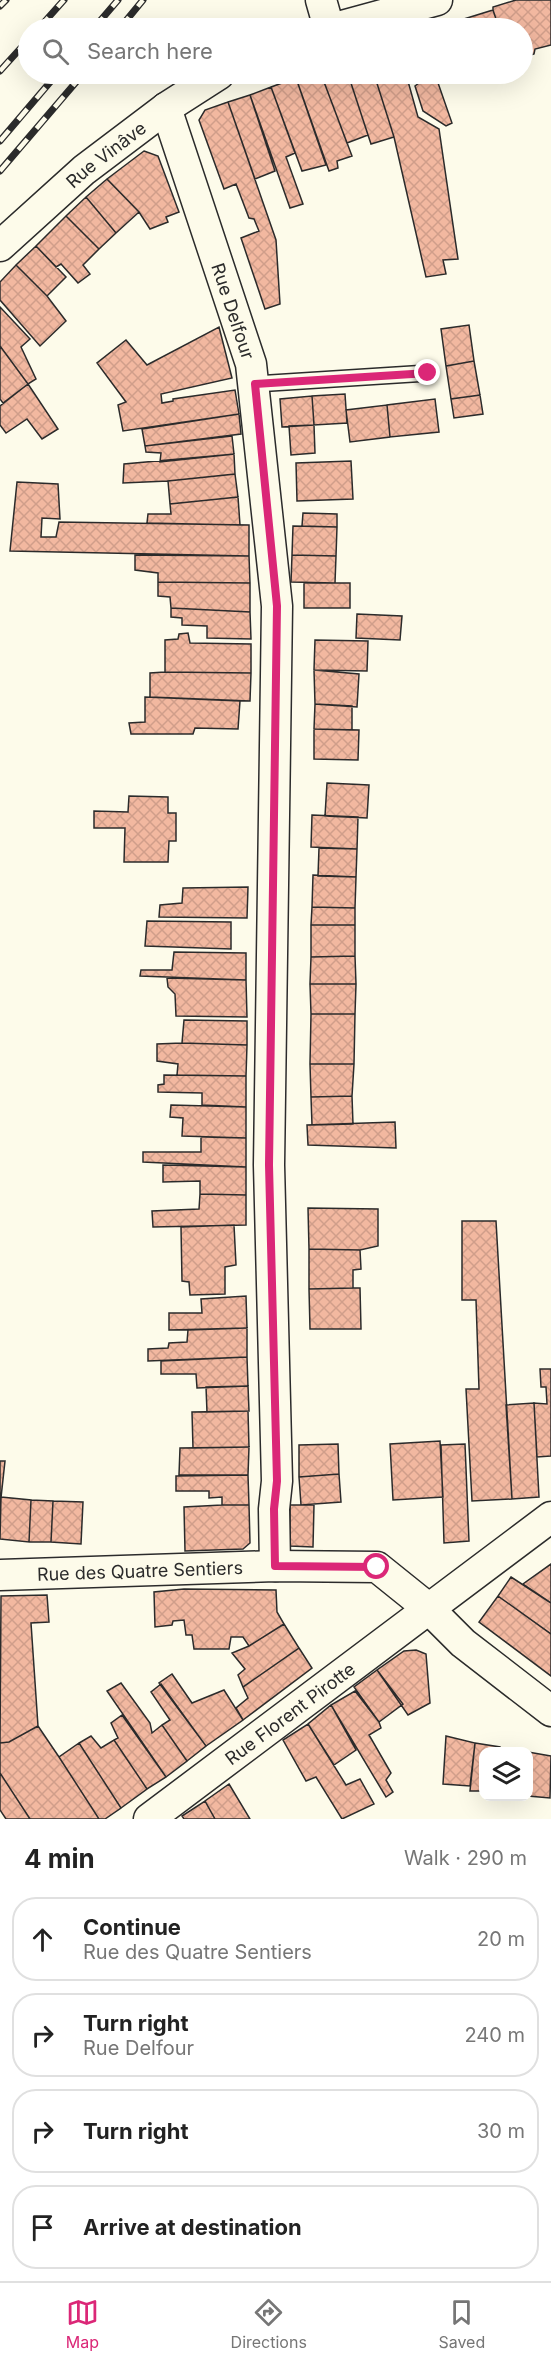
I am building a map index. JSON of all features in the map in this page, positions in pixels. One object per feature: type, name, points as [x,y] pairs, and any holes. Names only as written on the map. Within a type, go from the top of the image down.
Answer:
[{"type":"street","points":[[321,0],[326,18]]},
{"type":"street","points":[[371,18],[437,0]]},
{"type":"street","name":"Rue Vinâve","points":[[0,246],[84,170],[166,108],[203,84]]},
{"type":"street","name":"Rue Delfour","points":[[166,108],[251,364],[255,384],[277,606],[269,1165],[277,1481],[274,1509],[275,1566]]},
{"type":"street","name":"Rue Florent Pirotte","points":[[149,1819],[551,1517]]},
{"type":"street","name":"Rue des Quatre Sentiers","points":[[0,1575],[275,1566],[377,1567],[428,1608],[463,1643],[551,1711]]},
{"type":"lane","points":[[255,384],[428,373]]},
{"type":"building","points":[[516,0],[551,0],[551,45],[535,49],[533,54],[533,18],[496,18],[493,7]]},
{"type":"building","points":[[493,10],[496,18],[467,18]]},
{"type":"building","points":[[279,84],[298,84],[326,165],[302,171],[271,87]]},
{"type":"building","points":[[298,84],[325,84],[352,156],[337,161],[338,168],[329,171]]},
{"type":"building","points":[[325,84],[351,84],[368,135],[347,143]]},
{"type":"building","points":[[351,84],[377,84],[394,137],[371,144]]},
{"type":"building","points":[[377,84],[409,84],[418,117],[439,129],[458,259],[443,260],[446,274],[426,277],[394,137]]},
{"type":"building","points":[[438,84],[452,123],[446,126],[423,111],[415,86]]},
{"type":"building","points":[[271,87],[295,153],[286,157],[303,204],[290,208],[250,95]]},
{"type":"building","points":[[250,95],[275,171],[255,179],[228,102]]},
{"type":"building","points":[[228,102],[276,240],[280,304],[265,309],[241,238],[259,231],[254,219],[249,218],[236,184],[224,189],[199,120],[205,110]]},
{"type":"building","points":[[144,151],[158,156],[179,212],[166,217],[168,222],[150,229],[139,212],[107,179]]},
{"type":"building","points":[[107,179],[139,212],[116,233],[86,197]]},
{"type":"building","points":[[86,197],[116,233],[99,249],[66,216]]},
{"type":"building","points":[[66,216],[99,249],[83,265],[90,274],[78,283],[61,264],[56,267],[36,246]]},
{"type":"building","points":[[36,246],[66,277],[47,296],[16,265]]},
{"type":"building","points":[[16,265],[47,296],[66,321],[40,346],[0,300],[0,282]]},
{"type":"building","points":[[0,307],[30,339],[21,347],[36,379],[28,384],[0,346]]},
{"type":"building","points":[[469,325],[474,361],[446,366],[441,329]]},
{"type":"building","points":[[219,327],[232,378],[161,394],[162,403],[173,401],[173,399],[235,390],[239,414],[123,431],[118,405],[126,402],[97,363],[126,340],[147,365]]},
{"type":"building","points":[[0,346],[28,384],[3,403],[0,399]]},
{"type":"building","points":[[474,361],[480,395],[451,399],[446,366]]},
{"type":"building","points":[[28,384],[58,429],[42,439],[27,419],[6,433],[0,425],[0,406]]},
{"type":"building","points":[[345,394],[347,423],[314,425],[312,396]]},
{"type":"building","points":[[480,395],[483,414],[454,418],[451,399]]},
{"type":"building","points":[[312,396],[314,425],[282,427],[280,399]]},
{"type":"building","points":[[435,399],[439,432],[390,437],[387,405]]},
{"type":"building","points":[[387,405],[390,437],[350,442],[346,410]]},
{"type":"building","points":[[239,414],[241,434],[145,446],[142,429]]},
{"type":"building","points":[[314,425],[315,453],[291,455],[289,426]]},
{"type":"building","points":[[232,436],[234,454],[160,462],[161,453],[146,452],[145,446]]},
{"type":"building","points":[[234,454],[235,474],[123,483],[124,464]]},
{"type":"building","points":[[351,461],[353,499],[297,501],[296,463]]},
{"type":"building","points":[[235,474],[238,497],[170,504],[168,481]]},
{"type":"building","points":[[17,482],[58,484],[60,519],[42,518],[41,537],[56,537],[59,522],[249,525],[249,556],[10,551]]},
{"type":"building","points":[[238,497],[240,525],[147,523],[148,514],[171,514],[170,504]]},
{"type":"building","points":[[303,513],[337,514],[337,527],[302,526]]},
{"type":"building","points":[[293,526],[337,527],[336,556],[292,555]]},
{"type":"building","points":[[135,555],[249,556],[250,583],[158,582],[158,573],[135,570]]},
{"type":"building","points":[[292,555],[336,556],[335,583],[291,582]]},
{"type":"building","points":[[158,582],[250,583],[250,612],[171,608],[170,597],[158,596]]},
{"type":"building","points":[[304,583],[350,583],[350,608],[304,608]]},
{"type":"building","points":[[171,608],[250,612],[251,639],[207,638],[207,626],[182,625],[182,618],[171,617]]},
{"type":"building","points":[[357,614],[402,616],[400,640],[356,638]]},
{"type":"building","points":[[188,633],[190,643],[251,644],[251,673],[165,672],[165,640],[178,639],[179,634]]},
{"type":"building","points":[[315,640],[368,641],[367,671],[314,670]]},
{"type":"building","points":[[314,670],[359,674],[357,707],[315,704]]},
{"type":"building","points":[[150,673],[251,673],[250,701],[150,697]]},
{"type":"building","points":[[145,697],[240,701],[238,729],[195,728],[193,734],[131,734],[129,723],[145,722]]},
{"type":"building","points":[[315,704],[352,706],[352,730],[314,729]]},
{"type":"building","points":[[314,729],[359,730],[358,760],[314,759]]},
{"type":"building","points":[[327,783],[369,785],[367,818],[325,816]]},
{"type":"building","points":[[129,796],[168,797],[168,813],[176,813],[176,841],[169,841],[168,862],[124,862],[125,828],[94,828],[94,811],[128,812]]},
{"type":"building","points":[[312,815],[358,817],[357,849],[311,847]]},
{"type":"building","points":[[319,848],[357,849],[356,877],[318,876]]},
{"type":"building","points":[[313,875],[356,877],[355,908],[312,907]]},
{"type":"building","points":[[248,887],[247,918],[159,917],[160,905],[182,903],[183,888]]},
{"type":"building","points":[[312,907],[355,908],[355,925],[311,925]]},
{"type":"building","points":[[147,921],[231,922],[231,949],[145,946]]},
{"type":"building","points":[[311,925],[355,925],[355,956],[311,957]]},
{"type":"building","points":[[174,952],[246,953],[246,980],[140,976],[141,970],[172,970]]},
{"type":"building","points":[[355,956],[356,984],[310,984],[311,957]]},
{"type":"building","points":[[167,978],[246,980],[247,1017],[176,1016],[175,994],[168,987]]},
{"type":"building","points":[[310,984],[356,984],[355,1014],[311,1014]]},
{"type":"building","points":[[311,1014],[355,1014],[354,1064],[310,1064]]},
{"type":"building","points":[[184,1020],[247,1021],[247,1045],[182,1043]]},
{"type":"building","points":[[157,1044],[247,1045],[246,1076],[177,1075],[178,1064],[157,1061]]},
{"type":"building","points":[[310,1064],[354,1064],[352,1096],[311,1097]]},
{"type":"building","points":[[164,1075],[246,1076],[246,1107],[202,1105],[202,1093],[158,1092],[158,1085],[164,1084]]},
{"type":"building","points":[[352,1096],[353,1124],[312,1125],[311,1097]]},
{"type":"building","points":[[171,1105],[246,1107],[246,1138],[182,1136],[183,1118],[170,1117]]},
{"type":"building","points":[[395,1122],[396,1148],[308,1145],[307,1125]]},
{"type":"building","points":[[201,1137],[246,1138],[246,1167],[143,1162],[143,1152],[201,1152]]},
{"type":"building","points":[[163,1165],[246,1167],[246,1195],[200,1194],[200,1181],[163,1182]]},
{"type":"building","points":[[200,1194],[246,1195],[246,1225],[153,1227],[152,1211],[199,1209]]},
{"type":"building","points":[[308,1208],[378,1209],[378,1246],[360,1250],[309,1249]]},
{"type":"building","points":[[462,1221],[496,1221],[512,1499],[472,1501],[466,1389],[479,1389],[476,1300],[462,1300]]},
{"type":"building","points":[[234,1225],[236,1265],[225,1267],[225,1294],[190,1295],[189,1282],[182,1281],[181,1227]]},
{"type":"building","points":[[309,1249],[360,1250],[361,1269],[353,1270],[353,1288],[309,1289]]},
{"type":"building","points":[[360,1288],[361,1329],[310,1329],[309,1289]]},
{"type":"building","points":[[246,1296],[247,1328],[169,1330],[169,1313],[202,1313],[201,1299]]},
{"type":"building","points":[[247,1328],[247,1357],[148,1361],[148,1349],[168,1348],[169,1343],[187,1342],[188,1330]]},
{"type":"building","points":[[247,1357],[248,1386],[197,1388],[196,1374],[161,1374],[161,1361]]},
{"type":"building","points":[[540,1369],[551,1369],[551,1456],[537,1457],[534,1403],[547,1404],[546,1387],[541,1387]]},
{"type":"building","points":[[248,1386],[249,1411],[207,1412],[206,1387]]},
{"type":"building","points":[[534,1403],[539,1497],[512,1499],[506,1405]]},
{"type":"building","points":[[248,1411],[249,1447],[193,1448],[192,1412]]},
{"type":"building","points":[[440,1441],[443,1497],[393,1500],[390,1444]]},
{"type":"building","points":[[338,1444],[339,1474],[299,1477],[299,1445]]},
{"type":"building","points":[[465,1444],[469,1541],[444,1543],[441,1445]]},
{"type":"building","points":[[249,1447],[248,1475],[179,1475],[180,1448]]},
{"type":"building","points":[[0,1461],[5,1461],[0,1507]]},
{"type":"building","points":[[339,1474],[341,1502],[301,1505],[299,1477]]},
{"type":"building","points":[[248,1475],[249,1505],[222,1505],[222,1497],[209,1498],[209,1491],[176,1491],[176,1476]]},
{"type":"building","points":[[1,1497],[31,1500],[29,1542],[0,1539]]},
{"type":"building","points":[[31,1500],[53,1501],[51,1542],[29,1542]]},
{"type":"building","points":[[53,1501],[83,1502],[81,1544],[51,1542]]},
{"type":"building","points":[[249,1505],[250,1543],[243,1549],[185,1551],[184,1507]]},
{"type":"building","points":[[290,1505],[314,1505],[313,1547],[290,1546]]},
{"type":"building","points":[[551,1564],[551,1603],[523,1584]]},
{"type":"building","points":[[511,1577],[551,1603],[551,1634],[498,1596]]},
{"type":"building","points":[[184,1589],[276,1590],[277,1612],[284,1624],[249,1646],[243,1637],[231,1637],[229,1649],[194,1649],[192,1635],[186,1635],[184,1620],[173,1621],[172,1625],[155,1627],[154,1592]]},
{"type":"building","points":[[47,1595],[49,1622],[31,1623],[38,1726],[9,1742],[0,1743],[1,1596]]},
{"type":"building","points":[[498,1596],[551,1634],[551,1676],[479,1622]]},
{"type":"building","points":[[284,1624],[299,1648],[243,1687],[238,1675],[245,1669],[232,1653],[249,1646]]},
{"type":"building","points":[[299,1648],[312,1668],[243,1720],[236,1708],[248,1698],[243,1687]]},
{"type":"building","points":[[416,1650],[426,1654],[430,1703],[408,1715],[377,1670],[404,1651]]},
{"type":"building","points":[[377,1670],[403,1704],[379,1722],[354,1687]]},
{"type":"building","points":[[172,1674],[192,1703],[224,1690],[243,1720],[206,1746],[159,1683]]},
{"type":"building","points":[[121,1683],[150,1723],[152,1733],[162,1725],[187,1761],[166,1777],[107,1691]]},
{"type":"building","points":[[161,1684],[206,1746],[187,1761],[162,1725],[170,1720],[151,1692]]},
{"type":"building","points":[[355,1691],[379,1722],[381,1728],[369,1735],[391,1773],[386,1780],[393,1792],[386,1797],[331,1705]]},
{"type":"building","points":[[331,1705],[356,1750],[334,1765],[308,1724]]},
{"type":"building","points":[[122,1715],[166,1777],[147,1789],[114,1740],[118,1738],[111,1723]]},
{"type":"building","points":[[308,1724],[346,1785],[360,1779],[374,1804],[342,1819],[316,1777],[306,1781],[283,1740]]},
{"type":"building","points":[[38,1726],[99,1819],[30,1819],[0,1773],[0,1743],[9,1742]]},
{"type":"building","points":[[91,1736],[101,1748],[114,1740],[147,1789],[121,1808],[79,1743]]},
{"type":"building","points":[[446,1736],[475,1743],[470,1786],[443,1784]]},
{"type":"building","points":[[79,1743],[121,1808],[105,1819],[99,1819],[59,1757]]},
{"type":"building","points":[[475,1743],[500,1747],[479,1747],[479,1791],[470,1791]]},
{"type":"building","points":[[533,1753],[551,1756],[550,1798],[533,1796]]},
{"type":"building","points":[[0,1773],[30,1819],[6,1819],[0,1810]]},
{"type":"building","points":[[229,1784],[250,1819],[215,1819],[205,1801]]},
{"type":"building","points":[[205,1801],[215,1819],[184,1819],[182,1816]]},
{"type":"railway","points":[[0,6],[6,0]]},
{"type":"railway","points":[[48,18],[64,0]]},
{"type":"railway","points":[[103,18],[118,0]]},
{"type":"railway","points":[[128,18],[143,0]]},
{"type":"railway","points":[[0,71],[18,51]]},
{"type":"railway","points":[[0,141],[48,84]]},
{"type":"railway","points":[[0,171],[74,84]]},
{"type":"route","points":[[377,1567],[275,1566],[274,1509],[277,1481],[269,1165],[277,606],[255,384],[428,373]]}]
